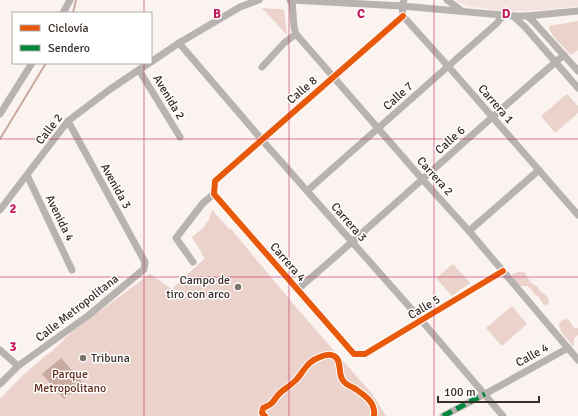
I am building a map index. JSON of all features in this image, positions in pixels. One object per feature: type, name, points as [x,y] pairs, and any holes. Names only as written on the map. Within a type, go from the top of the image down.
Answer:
[{"type":"street","points":[[64,12],[70,0]]},
{"type":"street","name":"Calle 2","points":[[152,61],[240,6],[259,0]]},
{"type":"street","points":[[262,68],[284,43],[296,34],[291,0],[403,3],[530,18],[578,11]]},
{"type":"street","points":[[447,0],[462,11]]},
{"type":"street","points":[[403,3],[403,16]]},
{"type":"street","name":"Carrera 1","points":[[403,16],[578,215]]},
{"type":"street","name":"Calle 8","points":[[214,194],[215,181],[403,16]]},
{"type":"street","name":"Calle 7","points":[[307,190],[496,24],[503,16]]},
{"type":"street","points":[[513,16],[525,27],[578,88]]},
{"type":"street","points":[[525,27],[526,22],[530,18]]},
{"type":"street","points":[[530,18],[578,70]]},
{"type":"street","name":"Carrera 2","points":[[296,34],[469,231],[578,360]]},
{"type":"street","name":"Carrera 3","points":[[179,44],[422,321],[503,416]]},
{"type":"street","name":"Calle 6","points":[[298,289],[564,55]]},
{"type":"street","points":[[1,111],[31,64]]},
{"type":"street","name":"Calle 2","points":[[0,210],[68,121],[109,90],[147,64]]},
{"type":"street","name":"Avenida 2","points":[[139,70],[180,136]]},
{"type":"street","name":"Avenida 3","points":[[68,121],[146,262]]},
{"type":"street","points":[[469,231],[539,170]]},
{"type":"street","name":"Avenida 4","points":[[27,175],[72,270]]},
{"type":"street","points":[[193,262],[176,238],[203,203],[214,194]]},
{"type":"street","name":"Carrera 4","points":[[214,194],[354,354]]},
{"type":"street","name":"Calle Metropolitana","points":[[0,384],[18,366],[89,315],[139,274],[144,269],[146,262]]},
{"type":"street","name":"Calle 5","points":[[354,354],[365,354],[503,272]]},
{"type":"street","name":"Calle 4","points":[[443,416],[568,348]]},
{"type":"street","points":[[0,350],[18,366]]},
{"type":"shaded area","points":[[455,0],[578,0],[578,6],[544,10],[505,12],[473,7],[459,3]]},
{"type":"shaded area","points":[[61,358],[83,383],[64,399],[42,374]]},
{"type":"green space","points":[[262,8],[284,10],[287,35]]},
{"type":"green space","points":[[578,21],[578,50],[571,55],[554,37],[549,26]]},
{"type":"green space","points":[[567,94],[578,106],[578,113],[555,133],[541,116]]},
{"type":"green space","name":"Parque Metropolitano","points":[[212,210],[229,229],[230,228],[301,313],[373,395],[386,416],[0,416],[0,399],[21,377],[73,331],[150,274],[172,289],[205,258],[201,254],[202,253],[192,237],[203,228],[209,219]]},
{"type":"green space","points":[[453,264],[470,283],[452,296],[436,278]]},
{"type":"green space","points":[[518,272],[525,273],[531,283],[537,286],[540,291],[547,296],[549,304],[543,304],[539,297],[534,294],[531,289],[527,286],[520,286],[515,281],[512,275]]},
{"type":"green space","points":[[512,306],[527,324],[502,346],[486,328]]},
{"type":"green space","points":[[565,319],[569,320],[574,328],[578,328],[578,335],[574,338],[573,346],[564,336],[560,328],[559,324]]},
{"type":"waterway","points":[[73,12],[76,0]]},
{"type":"waterway","points":[[0,139],[45,64]]},
{"type":"marked path","points":[[443,416],[485,394]]},
{"type":"cycle path","points":[[403,16],[215,181],[214,194],[354,354],[365,354],[503,271]]},
{"type":"cycle path","points":[[265,416],[262,413],[263,408],[272,403],[278,394],[296,380],[315,359],[327,355],[334,356],[338,360],[342,379],[368,399],[373,407],[374,416]]},
{"type":"place","name":"Campo de tiro con arco","points":[[238,287]]},
{"type":"place","name":"Tribuna","points":[[83,358]]}]
